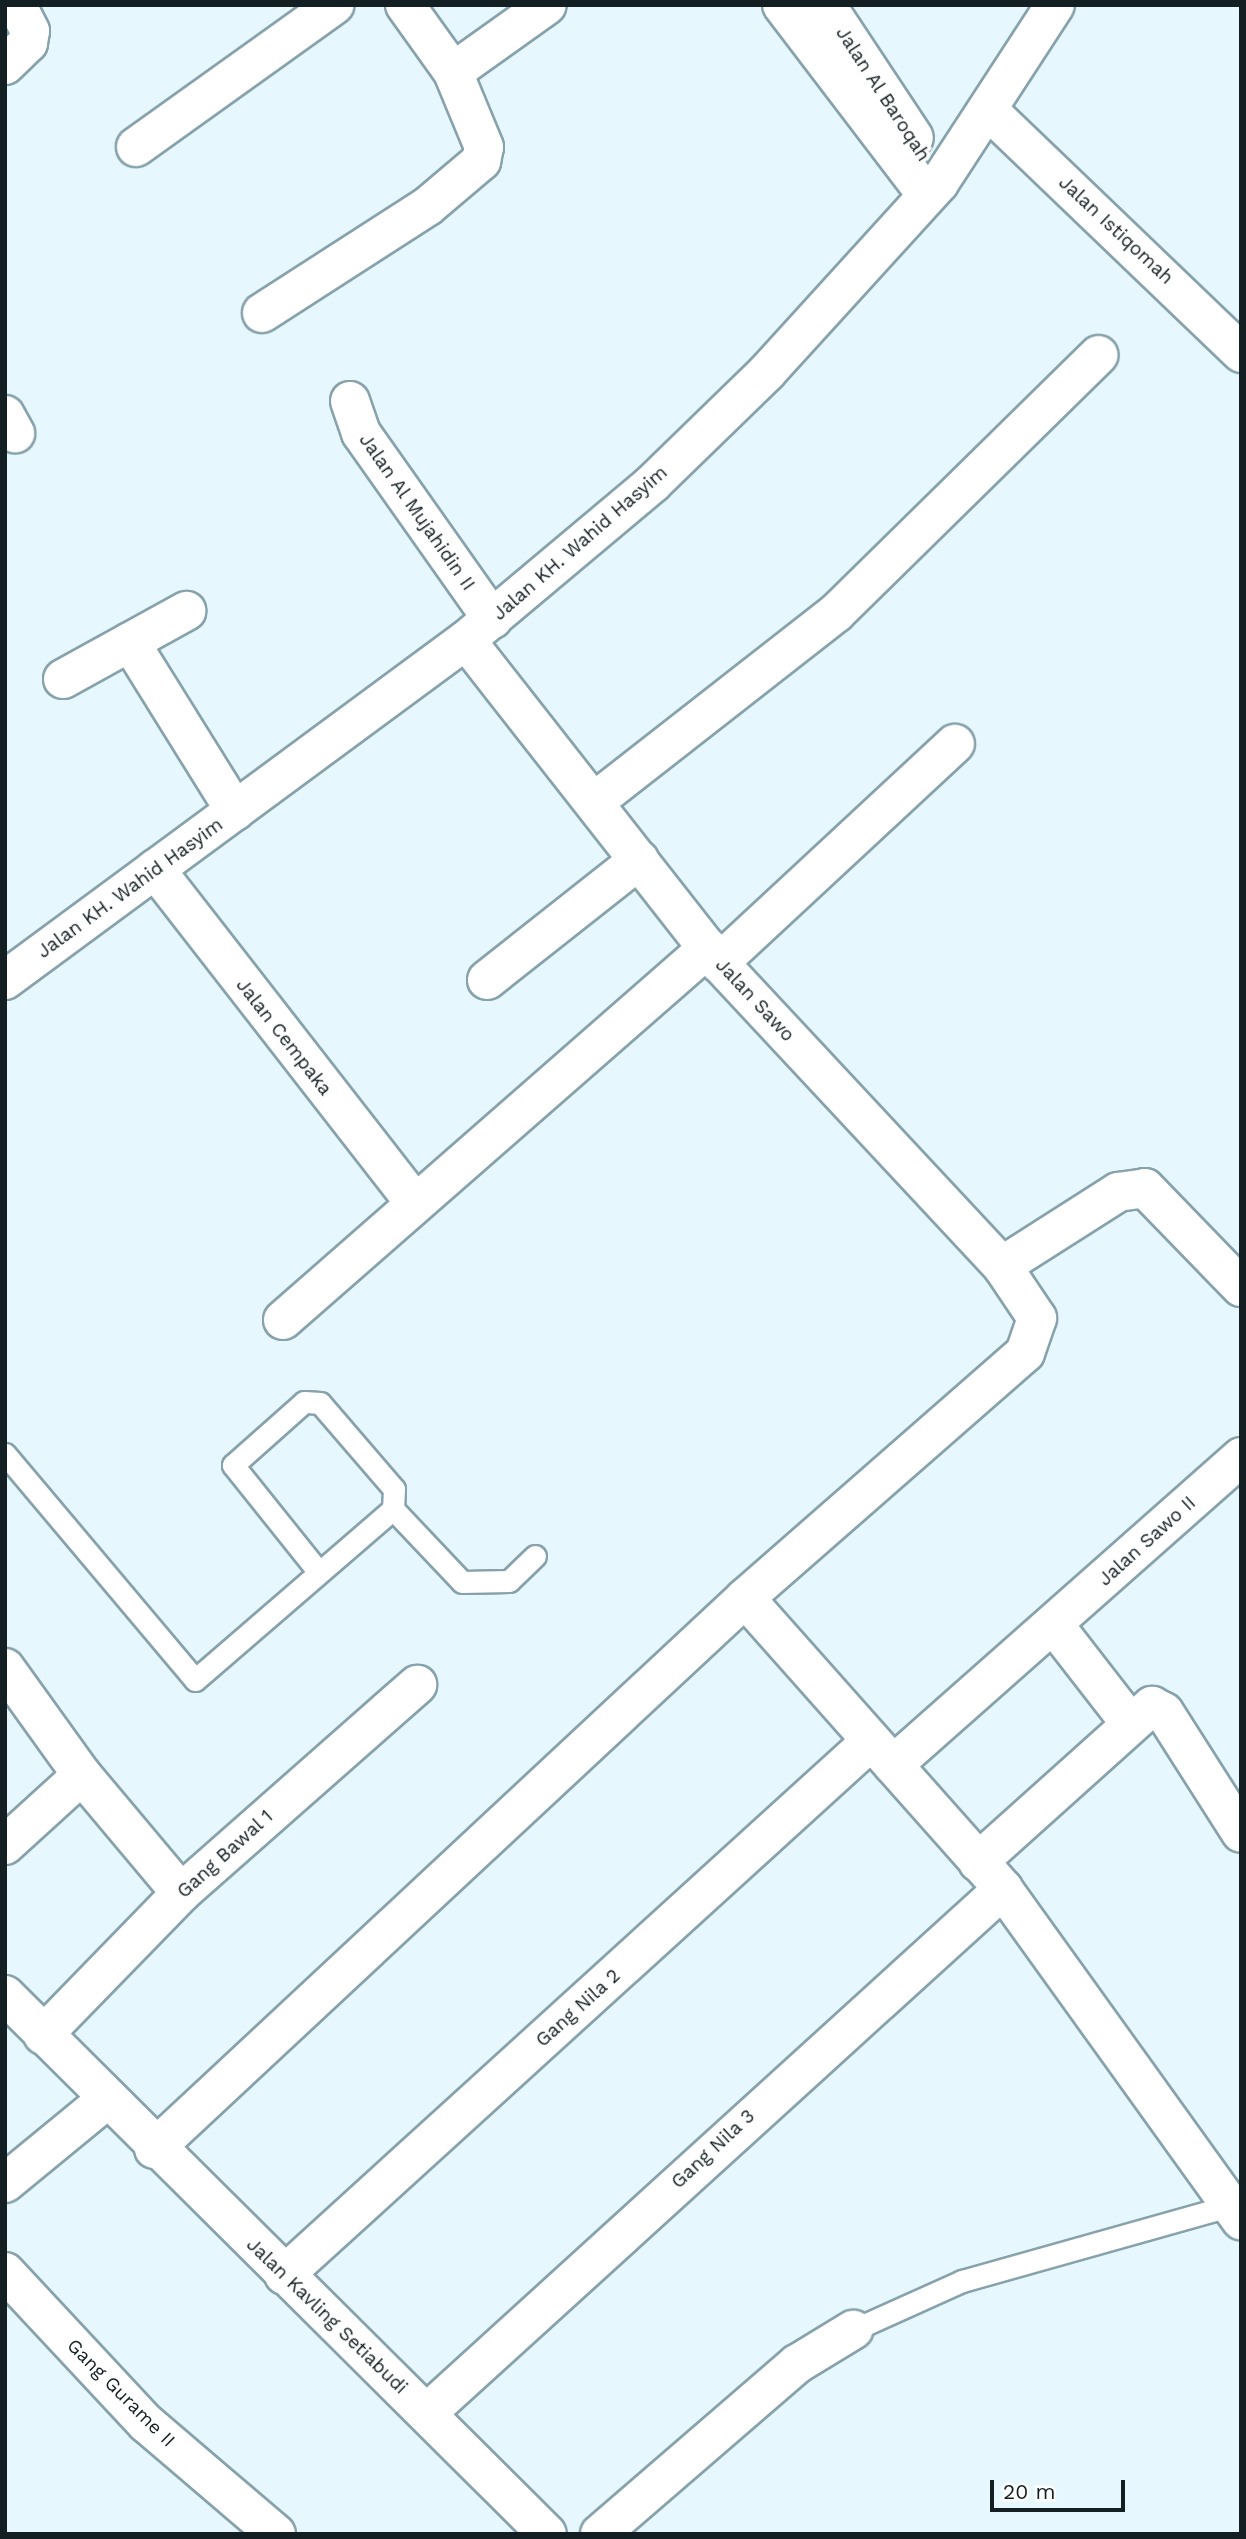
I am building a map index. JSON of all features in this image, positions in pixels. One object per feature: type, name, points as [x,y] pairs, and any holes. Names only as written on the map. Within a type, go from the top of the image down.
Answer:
[{"type":"street","points":[[5,65],[29,43],[30,31],[17,5]]},
{"type":"street","points":[[136,147],[334,5]]},
{"type":"street","points":[[262,313],[428,206],[481,161],[484,147],[453,72],[404,5]]},
{"type":"street","points":[[453,72],[547,5]]},
{"type":"street","points":[[782,5],[932,189]]},
{"type":"street","name":"Jalan Al Baroqah","points":[[826,5],[932,189]]},
{"type":"street","name":"Jalan KH. Wahid Hasyim","points":[[9,969],[155,869],[479,629],[653,483],[757,382],[932,189],[988,110],[1055,5]]},
{"type":"street","name":"Jalan Istiqomah","points":[[988,110],[1241,353]]},
{"type":"street","points":[[594,802],[836,613],[1099,355]]},
{"type":"street","name":"Jalan Al Mujahidin II","points":[[350,401],[360,433],[479,629]]},
{"type":"street","points":[[63,679],[186,611]]},
{"type":"street","name":"Jalan Sawo","points":[[479,629],[594,802],[714,956],[1002,1266],[1037,1318],[1026,1353],[745,1598]]},
{"type":"street","points":[[130,642],[235,811]]},
{"type":"street","points":[[283,1320],[415,1203],[714,956],[956,744]]},
{"type":"street","points":[[487,980],[639,860]]},
{"type":"street","name":"Jalan Cempaka","points":[[155,869],[415,1203]]},
{"type":"street","points":[[1002,1266],[1118,1192],[1145,1188],[1241,1287]]},
{"type":"street","name":"Jalan Sawo II","points":[[882,1753],[1054,1625],[1241,1457]]},
{"type":"street","points":[[154,2149],[745,1598],[991,1875],[1223,2213]]},
{"type":"street","points":[[1054,1625],[1130,1723]]},
{"type":"street","points":[[5,1668],[82,1775],[181,1893]]},
{"type":"street","name":"Gang Bawal 1","points":[[44,2035],[181,1893],[417,1685]]},
{"type":"street","name":"Gang Nila 3","points":[[426,2413],[991,1875],[1130,1723],[1159,1706],[1241,1833]]},
{"type":"street","name":"Gang Nila 2","points":[[284,2275],[882,1753]]},
{"type":"street","points":[[5,1844],[82,1775]]},
{"type":"street","name":"Jalan Kavling Setiabudi","points":[[5,1995],[105,2101],[547,2534]]},
{"type":"street","points":[[5,2183],[105,2101]]},
{"type":"street","name":"Gang Gurame II","points":[[5,2272],[146,2423],[276,2534]]},
{"type":"street","points":[[600,2534],[797,2364],[863,2324]]},
{"type":"lane","points":[[317,1570],[233,1465],[304,1402],[320,1403],[394,1489],[393,1509],[462,1582],[509,1581],[535,1556]]},
{"type":"lane","points":[[5,1454],[195,1680],[317,1570],[393,1509]]},
{"type":"lane","points":[[863,2324],[962,2281],[1223,2213]]}]
